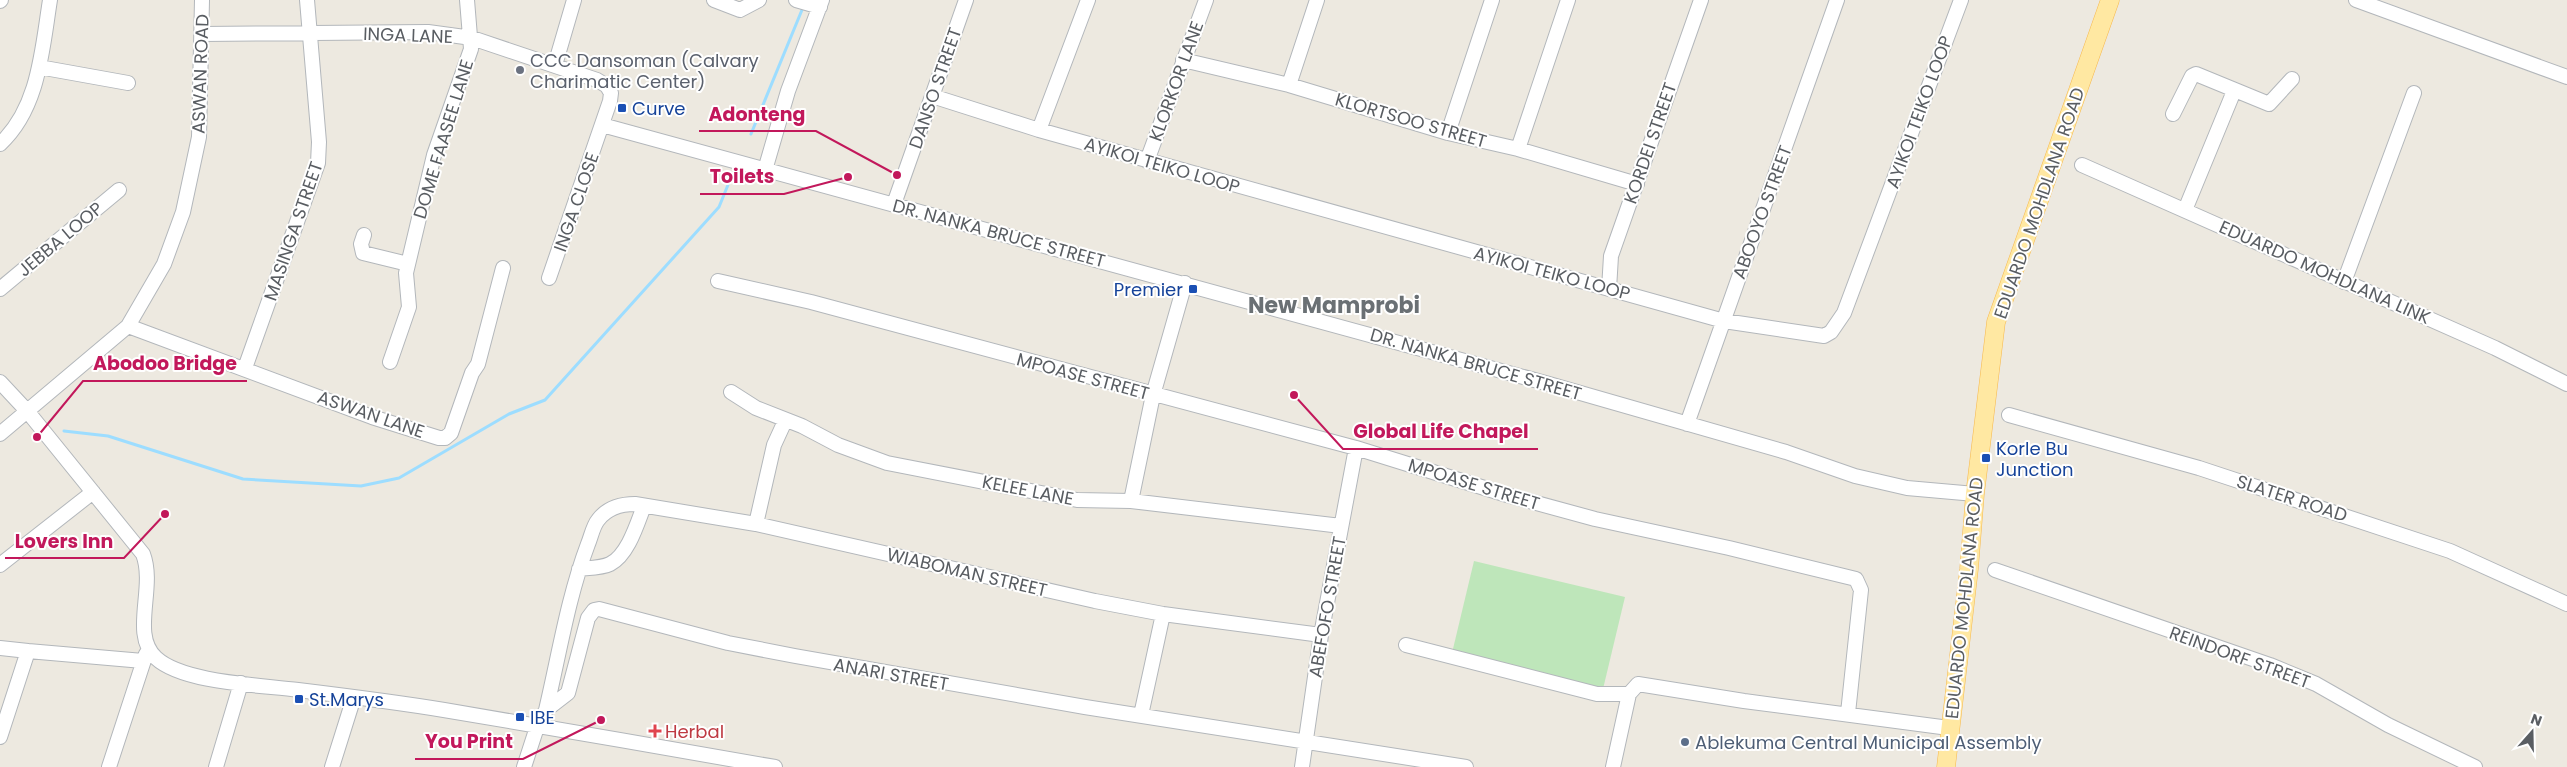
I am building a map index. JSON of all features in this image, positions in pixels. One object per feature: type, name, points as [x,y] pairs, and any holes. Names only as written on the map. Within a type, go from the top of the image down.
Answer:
[{"type":"main road","name":"EDUARDO MOHDLANA ROAD","points":[[1946,767],[1949,728],[1970,569],[1975,494],[1992,349],[2001,306],[2058,151],[2110,0]]},
{"type":"street","points":[[0,144],[18,126],[26,112],[39,67],[50,0]]},
{"type":"street","name":"ASWAN ROAD","points":[[0,434],[128,326],[160,273],[183,212],[200,131],[202,0]]},
{"type":"street","name":"MASINGA STREET","points":[[244,368],[318,163],[319,142],[308,34],[307,0]]},
{"type":"street","name":"DOME FAASEE LANE","points":[[390,362],[409,307],[406,282],[408,264],[434,155],[469,59],[472,38],[467,0]]},
{"type":"street","points":[[555,65],[574,0]]},
{"type":"street","points":[[714,0],[740,10],[759,0]]},
{"type":"street","points":[[765,170],[788,91],[821,4],[796,0]]},
{"type":"street","name":"DANSO STREET","points":[[894,204],[966,0]]},
{"type":"street","points":[[1039,130],[1088,0]]},
{"type":"street","name":"KLORKOR LANE","points":[[1147,161],[1206,0]]},
{"type":"street","points":[[1289,84],[1317,0]]},
{"type":"street","points":[[1448,133],[1492,0]]},
{"type":"street","points":[[1518,149],[1568,0]]},
{"type":"street","name":"KORDEI STREET","points":[[1609,288],[1611,256],[1701,0]]},
{"type":"street","name":"ABOOYO STREET","points":[[1687,424],[1837,0]]},
{"type":"street","name":"AYIKOI TEIKO LOOP","points":[[932,96],[1039,130],[1147,161],[1724,321],[1811,336],[1824,336],[1844,314],[1961,0]]},
{"type":"street","points":[[2356,0],[2567,77]]},
{"type":"street","name":"INGA LANE","points":[[202,34],[428,32],[472,38],[555,65],[607,86],[611,93],[602,125]]},
{"type":"street","name":"KLORTSOO STREET","points":[[1183,60],[1289,84],[1448,133],[1518,149],[1637,184]]},
{"type":"street","points":[[39,67],[128,83]]},
{"type":"street","points":[[2173,114],[2192,76],[2196,74],[2268,104],[2292,79]]},
{"type":"street","points":[[2186,210],[2234,91]]},
{"type":"street","points":[[2344,282],[2414,93]]},
{"type":"street","name":"DR. NANKA BRUCE STREET","points":[[602,125],[1185,283],[1786,452],[1875,481],[1907,488],[1975,494]]},
{"type":"street","name":"INGA CLOSE","points":[[549,278],[602,125]]},
{"type":"street","name":"EDUARDO MOHDLANA LINK","points":[[2082,165],[2495,348],[2567,383]]},
{"type":"street","name":"JEBBA LOOP","points":[[0,289],[119,190]]},
{"type":"street","points":[[364,235],[361,244],[363,253],[408,264]]},
{"type":"street","name":"ASWAN LANE","points":[[128,326],[372,417],[432,436],[445,438],[451,433],[472,373],[478,364],[503,268]]},
{"type":"street","name":"MPOASE STREET","points":[[718,281],[811,302],[1356,448],[1507,495],[1595,519],[1729,548],[1856,579],[1861,590],[1848,713]]},
{"type":"street","points":[[1131,501],[1153,395],[1185,283]]},
{"type":"street","points":[[0,382],[28,412],[143,554],[148,567],[145,654],[109,767]]},
{"type":"street","name":"KELEE LANE","points":[[731,392],[756,408],[785,421],[802,426],[838,445],[887,463],[1077,500],[1131,501],[1341,526]]},
{"type":"street","name":"SLATER ROAD","points":[[2009,415],[2199,468],[2450,551],[2567,604]]},
{"type":"street","points":[[756,524],[774,445],[785,421]]},
{"type":"street","name":"ABEFOFO STREET","points":[[1302,767],[1321,636],[1356,448]]},
{"type":"street","points":[[0,565],[93,492]]},
{"type":"street","name":"WIABOMAN STREET","points":[[579,569],[598,520],[615,507],[629,504],[756,524],[1040,589],[1163,614],[1321,636]]},
{"type":"street","points":[[524,767],[537,727],[546,710],[579,569],[610,564],[619,557],[628,544],[644,506]]},
{"type":"street","name":"REINDORF STREET","points":[[1995,570],[2270,665],[2316,684],[2388,725],[2475,767]]},
{"type":"street","name":"ANARI STREET","points":[[546,710],[568,692],[588,618],[594,610],[599,609],[770,651],[961,686],[1306,743],[1466,767]]},
{"type":"street","points":[[1141,715],[1163,614]]},
{"type":"street","points":[[1406,645],[1597,694],[1629,694]]},
{"type":"street","points":[[0,648],[28,651],[145,654],[174,670],[241,683],[444,710],[710,762],[775,767]]},
{"type":"street","points":[[0,737],[28,651]]},
{"type":"street","points":[[216,767],[241,683]]},
{"type":"street","points":[[1613,767],[1629,694],[1638,684],[1744,701],[1848,713],[1949,728]]},
{"type":"street","points":[[332,767],[354,697]]},
{"type":"green space","points":[[1474,561],[1625,597],[1603,689],[1452,653]]},
{"type":"waterway","points":[[751,134],[804,5]]},
{"type":"waterway","points":[[64,431],[108,436],[243,479],[361,486],[399,478],[509,414],[545,400],[719,207],[732,175]]},
{"type":"place","name":"CCC Dansoman (Calvary Charimatic Center)","points":[[520,70]]},
{"type":"place","name":"Curve","points":[[622,108]]},
{"type":"place","name":"Adonteng","points":[[897,175]]},
{"type":"place","name":"Toilets","points":[[848,177]]},
{"type":"place","name":"Premier","points":[[1193,289]]},
{"type":"place","name":"Global Life Chapel","points":[[1294,395]]},
{"type":"place","name":"Abodoo Bridge","points":[[37,437]]},
{"type":"place","name":"Korle Bu Junction","points":[[1986,458]]},
{"type":"place","name":"Lovers Inn","points":[[165,514]]},
{"type":"place","name":"St.Marys","points":[[299,699]]},
{"type":"place","name":"IBE","points":[[520,717]]},
{"type":"place","name":"You Print","points":[[601,720]]},
{"type":"place","name":"Herbal","points":[[655,731]]},
{"type":"place","name":"Ablekuma Central Municipal Assembly","points":[[1685,742]]},
{"type":"district","name":"New Mamprobi","points":[[1334,305]]}]
